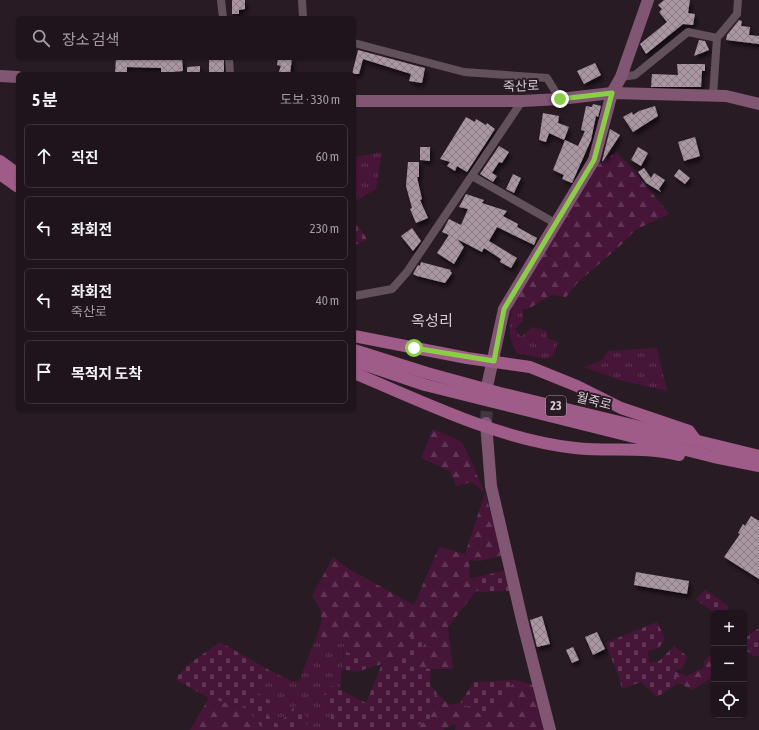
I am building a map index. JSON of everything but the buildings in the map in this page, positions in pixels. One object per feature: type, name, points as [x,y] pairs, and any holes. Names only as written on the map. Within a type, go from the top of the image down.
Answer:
[{"type":"main road","points":[[0,161],[16,173]]},
{"type":"main road","points":[[0,174],[16,186]]},
{"type":"main road","points":[[356,336],[467,358],[530,367],[554,376],[621,408],[689,431],[697,442]]},
{"type":"main road","name":"월죽로","points":[[356,351],[464,383],[697,442],[759,456]]},
{"type":"main road","name":"월죽로","points":[[356,362],[425,385],[714,457],[759,466]]},
{"type":"main road","points":[[356,373],[520,438],[576,448],[627,449],[674,453],[701,460],[714,457]]},
{"type":"street","points":[[221,0],[223,16]]},
{"type":"street","points":[[302,0],[303,16]]},
{"type":"street","points":[[488,382],[494,361],[504,309],[594,160],[612,93],[620,77],[648,0]]},
{"type":"street","points":[[713,96],[718,38],[737,14],[738,0]]},
{"type":"street","points":[[620,77],[635,75],[688,32],[718,38]]},
{"type":"street","points":[[356,44],[464,72],[547,78],[560,99]]},
{"type":"street","points":[[228,60],[230,72]]},
{"type":"street","points":[[0,76],[16,77]]},
{"type":"street","name":"죽산로","points":[[356,101],[522,101],[560,99],[612,93],[713,96],[759,104]]},
{"type":"street","points":[[356,296],[392,289],[407,272],[522,101]]},
{"type":"street","points":[[472,176],[555,224]]},
{"type":"street","points":[[486,425],[491,486],[522,620],[550,730]]},
{"type":"green space","points":[[382,152],[376,189],[356,201],[356,157]]},
{"type":"green space","points":[[616,152],[631,167],[669,214],[635,230],[622,244],[578,282],[566,297],[552,295],[528,309],[512,309],[519,293],[598,165]]},
{"type":"green space","points":[[356,223],[367,239],[356,245]]},
{"type":"green space","points":[[512,309],[523,309],[523,321],[515,329],[521,337],[532,327],[547,331],[547,338],[558,342],[553,356],[545,359],[517,353],[510,337]]},
{"type":"green space","points":[[657,348],[667,391],[619,380],[584,367],[602,360],[608,351]]},
{"type":"green space","points":[[433,429],[462,442],[485,493],[472,482],[456,486],[450,471],[421,458]]},
{"type":"green space","points":[[485,493],[503,555],[480,561],[469,560],[470,577],[479,587],[448,627],[453,669],[431,669],[409,666],[418,655],[408,643],[407,654],[397,664],[382,664],[368,668],[358,657],[344,652],[344,644],[317,635],[321,624],[321,615],[320,610],[312,596],[333,557],[347,568],[414,605],[439,547],[465,554]]},
{"type":"green space","points":[[507,570],[511,591],[475,592],[479,587],[472,578]]},
{"type":"green space","points":[[705,589],[729,607],[726,610],[711,610],[696,600]]},
{"type":"green space","points":[[657,622],[665,638],[659,648],[648,651],[649,663],[659,661],[674,646],[688,657],[682,668],[674,671],[678,683],[657,697],[641,682],[622,689],[619,677],[605,643]]},
{"type":"green space","points":[[759,628],[759,656],[754,656],[747,651],[747,637]]},
{"type":"green space","points":[[414,632],[427,640],[409,666],[431,669],[430,685],[437,693],[429,703],[431,719],[418,725],[419,730],[330,730],[331,715],[320,699],[332,686],[366,703],[382,664],[397,664],[407,654],[408,643]]},
{"type":"green space","points":[[317,635],[344,644],[340,690],[332,686],[330,730],[303,730],[309,720],[278,725],[268,715],[254,691],[269,670],[291,681],[299,681]]},
{"type":"green space","points":[[220,642],[269,670],[254,691],[274,703],[268,715],[278,725],[297,704],[309,720],[303,730],[263,730],[248,709],[209,698],[175,679],[189,664]]},
{"type":"green space","points":[[344,652],[358,657],[368,668],[358,672],[342,669]]},
{"type":"green space","points":[[711,655],[711,678],[693,690],[678,683],[674,671],[686,676],[703,668],[705,660]]},
{"type":"green space","points":[[515,680],[534,685],[544,730],[455,730],[455,724],[443,730],[419,730],[418,725],[431,719],[429,703],[437,693],[449,705],[460,703],[485,716],[501,699]]},
{"type":"green space","points":[[515,680],[501,699],[485,716],[460,703],[474,682]]},
{"type":"green space","points":[[209,698],[248,709],[263,730],[190,730]]},
{"type":"tunnel","points":[[486,423],[488,391]]},
{"type":"district","name":"옥성리","points":[[432,320]]},
{"type":"route","points":[[414,348],[467,358],[494,361],[504,309],[594,160],[612,93],[560,99]]}]
